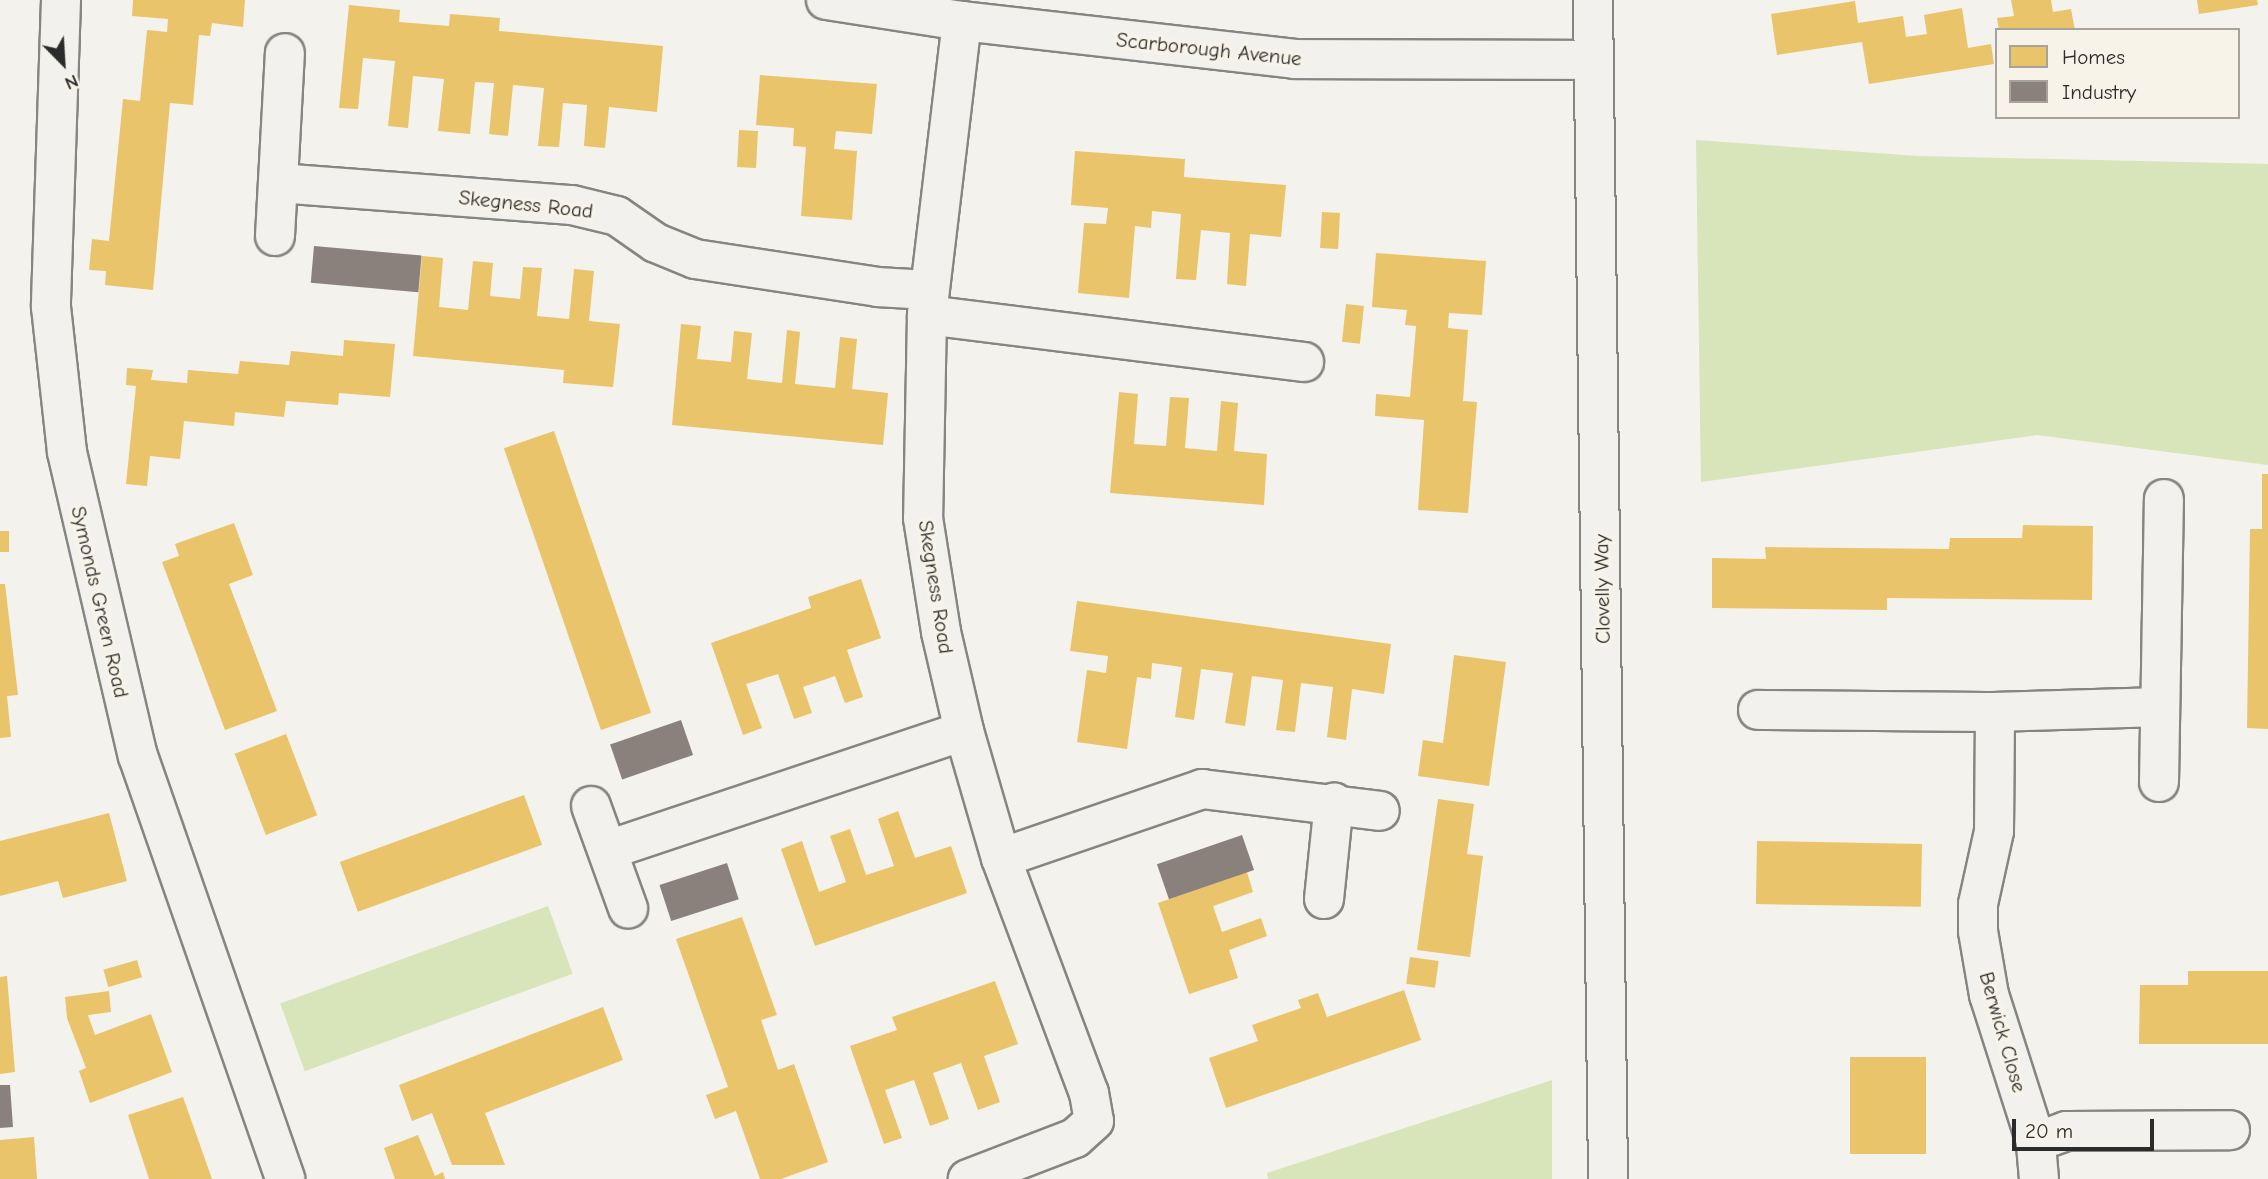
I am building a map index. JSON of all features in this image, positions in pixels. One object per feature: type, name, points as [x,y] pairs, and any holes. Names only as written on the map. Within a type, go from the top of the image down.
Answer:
[{"type":"street","name":"Symonds Green Road","points":[[61,0],[51,307],[67,452],[138,756],[285,1179]]},
{"type":"street","name":"Scarborough Avenue","points":[[826,0],[961,21],[1294,59],[1594,60]]},
{"type":"street","name":"Clovelly Way","points":[[1593,0],[1608,1179]]},
{"type":"street","name":"Skegness Road","points":[[961,21],[928,303],[923,518],[941,632],[964,731],[1001,858],[1089,1093],[1094,1121],[1075,1138],[968,1179]]},
{"type":"street","points":[[275,236],[285,53]]},
{"type":"street","name":"Skegness Road","points":[[278,183],[572,205],[617,216],[656,243],[695,259],[877,287],[928,303],[1304,362]]},
{"type":"street","points":[[2160,782],[2164,499]]},
{"type":"street","points":[[1758,710],[1996,712],[2159,707]]},
{"type":"street","name":"Berwick Close","points":[[1996,712],[1994,831],[1978,904],[1978,931],[1989,995],[2036,1142],[2039,1179]]},
{"type":"street","points":[[608,850],[964,731]]},
{"type":"street","points":[[1001,858],[1202,789],[1334,803],[1380,811]]},
{"type":"street","points":[[1324,899],[1334,803]]},
{"type":"street","points":[[591,806],[628,908]]},
{"type":"street","points":[[2036,1142],[2066,1130],[2230,1130]]},
{"type":"green space","points":[[1696,140],[1918,156],[2268,164],[2268,465],[2037,435],[1701,482]]},
{"type":"green space","points":[[548,906],[573,974],[305,1071],[280,1003]]},
{"type":"green space","points":[[1552,1080],[1552,1179],[1268,1179],[1267,1173]]},
{"type":"building: Homes","points":[[133,0],[245,0],[243,27],[212,23],[210,36],[199,35],[193,105],[170,103],[153,290],[105,285],[106,271],[89,270],[92,239],[109,241],[123,99],[140,101],[147,30],[167,32],[168,19],[132,16]]},
{"type":"building: Homes","points":[[2011,0],[2051,0],[2053,12],[2071,9],[2075,28],[1999,28],[1997,18],[2014,16]]},
{"type":"building: Homes","points":[[2197,0],[2257,0],[2258,5],[2199,14]]},
{"type":"building: Homes","points":[[1855,1],[1858,23],[1903,16],[1906,37],[1927,34],[1924,15],[1962,8],[1968,48],[1991,44],[1994,64],[1869,84],[1862,42],[1777,55],[1771,14]]},
{"type":"building: Homes","points":[[349,5],[400,10],[399,22],[449,26],[450,14],[500,18],[499,31],[663,46],[657,112],[609,107],[605,148],[584,146],[587,105],[563,103],[559,147],[538,146],[544,88],[513,85],[508,136],[489,134],[494,83],[475,82],[470,134],[438,131],[444,79],[413,76],[408,128],[388,126],[395,61],[363,58],[358,109],[339,108]]},
{"type":"building: Homes","points":[[760,75],[877,84],[872,134],[836,131],[834,149],[857,151],[852,220],[801,216],[806,147],[793,146],[794,128],[756,125]]},
{"type":"building: Homes","points":[[739,130],[758,131],[756,168],[737,167]]},
{"type":"building: Homes","points":[[1075,151],[1185,159],[1184,177],[1286,185],[1281,237],[1250,234],[1246,286],[1227,284],[1230,233],[1201,230],[1196,280],[1176,279],[1181,214],[1152,211],[1151,228],[1135,226],[1129,298],[1078,293],[1084,223],[1106,224],[1108,208],[1071,205]]},
{"type":"building: Homes","points":[[1322,212],[1340,213],[1338,249],[1320,248]]},
{"type":"building: Homes","points":[[1376,253],[1486,261],[1482,315],[1449,313],[1448,328],[1468,330],[1463,401],[1477,402],[1468,513],[1418,510],[1424,420],[1375,416],[1376,394],[1410,397],[1416,326],[1405,325],[1407,310],[1372,307]]},
{"type":"building: Homes","points":[[422,256],[443,258],[439,307],[468,310],[473,261],[493,263],[490,296],[520,299],[523,267],[542,268],[537,316],[569,319],[574,269],[594,271],[589,321],[620,324],[613,387],[563,383],[564,370],[413,356]]},
{"type":"building: Homes","points":[[1346,304],[1364,306],[1360,344],[1342,342]]},
{"type":"building: Homes","points":[[681,324],[701,326],[697,359],[731,362],[734,331],[752,333],[747,379],[782,383],[787,330],[800,332],[795,384],[835,388],[840,337],[857,339],[852,389],[888,393],[883,445],[672,425]]},
{"type":"building: Homes","points":[[344,340],[395,344],[390,397],[339,393],[338,405],[286,401],[284,417],[235,412],[234,426],[184,421],[180,459],[150,456],[147,486],[126,484],[136,386],[126,385],[127,368],[153,370],[151,380],[187,383],[188,370],[238,374],[240,361],[289,365],[291,351],[343,356]]},
{"type":"building: Homes","points":[[1119,392],[1138,394],[1134,444],[1166,446],[1170,397],[1189,398],[1185,448],[1217,451],[1221,401],[1238,403],[1234,451],[1267,454],[1264,505],[1110,493]]},
{"type":"building: Homes","points":[[554,431],[651,713],[601,730],[504,448]]},
{"type":"building: Homes","points":[[2262,474],[2268,474],[2268,729],[2247,728],[2250,529],[2262,529]]},
{"type":"building: Homes","points":[[234,523],[253,575],[229,584],[277,711],[225,730],[162,562],[179,556],[175,544]]},
{"type":"building: Homes","points":[[2023,525],[2093,526],[2092,600],[1887,598],[1887,610],[1712,608],[1712,558],[1766,559],[1765,547],[1949,549],[1950,538],[2022,538]]},
{"type":"building: Homes","points":[[0,531],[9,531],[9,552],[0,552]]},
{"type":"building: Homes","points":[[861,579],[881,638],[847,650],[863,697],[845,703],[835,676],[803,687],[812,713],[794,719],[778,674],[746,684],[762,728],[743,735],[711,643],[811,608],[808,597]]},
{"type":"building: Homes","points":[[0,584],[5,584],[18,695],[7,696],[11,737],[0,738]]},
{"type":"building: Homes","points":[[1077,601],[1391,644],[1384,694],[1352,689],[1346,740],[1327,737],[1333,687],[1301,683],[1295,732],[1276,730],[1283,680],[1252,676],[1245,726],[1225,723],[1233,673],[1201,669],[1194,720],[1175,717],[1182,667],[1152,663],[1151,679],[1137,677],[1127,749],[1077,742],[1087,670],[1106,673],[1108,656],[1070,651]]},
{"type":"building: Homes","points":[[1454,655],[1506,662],[1489,786],[1418,776],[1423,740],[1443,743]]},
{"type":"building: Homes","points":[[286,734],[317,815],[266,835],[235,754]]},
{"type":"building: Homes","points":[[524,795],[542,845],[358,912],[340,862]]},
{"type":"building: Homes","points":[[1438,799],[1474,804],[1467,854],[1483,856],[1470,957],[1417,950]]},
{"type":"building: Homes","points":[[898,811],[915,858],[951,846],[967,893],[815,946],[781,849],[802,841],[819,892],[846,882],[830,836],[850,829],[866,875],[894,866],[878,819]]},
{"type":"building: Homes","points":[[109,813],[127,881],[63,898],[58,881],[0,896],[0,841]]},
{"type":"building: Homes","points":[[1757,841],[1922,844],[1921,907],[1756,904]]},
{"type":"building: Homes","points":[[1247,872],[1253,892],[1213,906],[1222,932],[1261,918],[1267,936],[1229,950],[1238,978],[1189,994],[1158,903]]},
{"type":"building: Homes","points":[[742,917],[777,1015],[761,1020],[778,1070],[794,1064],[828,1162],[781,1179],[760,1179],[736,1111],[715,1119],[706,1095],[728,1087],[676,939]]},
{"type":"building: Homes","points":[[1410,957],[1439,961],[1435,988],[1406,984]]},
{"type":"building: Homes","points":[[137,960],[142,977],[108,987],[103,970]]},
{"type":"building: Homes","points":[[2188,971],[2268,971],[2268,1044],[2139,1044],[2140,985],[2188,985]]},
{"type":"building: Homes","points":[[7,976],[15,1072],[0,1074],[0,977]]},
{"type":"building: Homes","points":[[995,981],[1018,1044],[984,1056],[1000,1102],[978,1110],[961,1063],[933,1073],[949,1119],[930,1126],[914,1080],[885,1090],[902,1138],[884,1144],[850,1046],[897,1030],[892,1017]]},
{"type":"building: Homes","points":[[1404,990],[1421,1040],[1226,1108],[1209,1058],[1258,1041],[1252,1025],[1301,1008],[1298,1000],[1318,993],[1327,1017]]},
{"type":"building: Homes","points":[[109,991],[111,1012],[88,1015],[95,1035],[151,1014],[172,1072],[90,1103],[79,1071],[86,1068],[67,1018],[65,997]]},
{"type":"building: Homes","points":[[603,1007],[623,1060],[485,1113],[505,1165],[452,1165],[432,1113],[412,1121],[399,1085]]},
{"type":"building: Homes","points":[[1850,1057],[1926,1057],[1926,1154],[1850,1154]]},
{"type":"building: Homes","points":[[183,1097],[212,1179],[149,1179],[128,1115]]},
{"type":"building: Homes","points":[[418,1135],[435,1176],[443,1172],[445,1179],[395,1179],[384,1148]]},
{"type":"building: Homes","points":[[34,1137],[37,1179],[0,1179],[0,1140]]},
{"type":"building: Industry","points":[[314,246],[422,255],[418,292],[311,283]]},
{"type":"building: Industry","points":[[681,720],[693,755],[622,779],[610,744]]},
{"type":"building: Industry","points":[[1242,835],[1254,870],[1169,899],[1157,864]]},
{"type":"building: Industry","points":[[727,863],[739,899],[671,921],[659,885]]},
{"type":"building: Industry","points":[[0,1085],[10,1085],[13,1127],[0,1128]]}]
